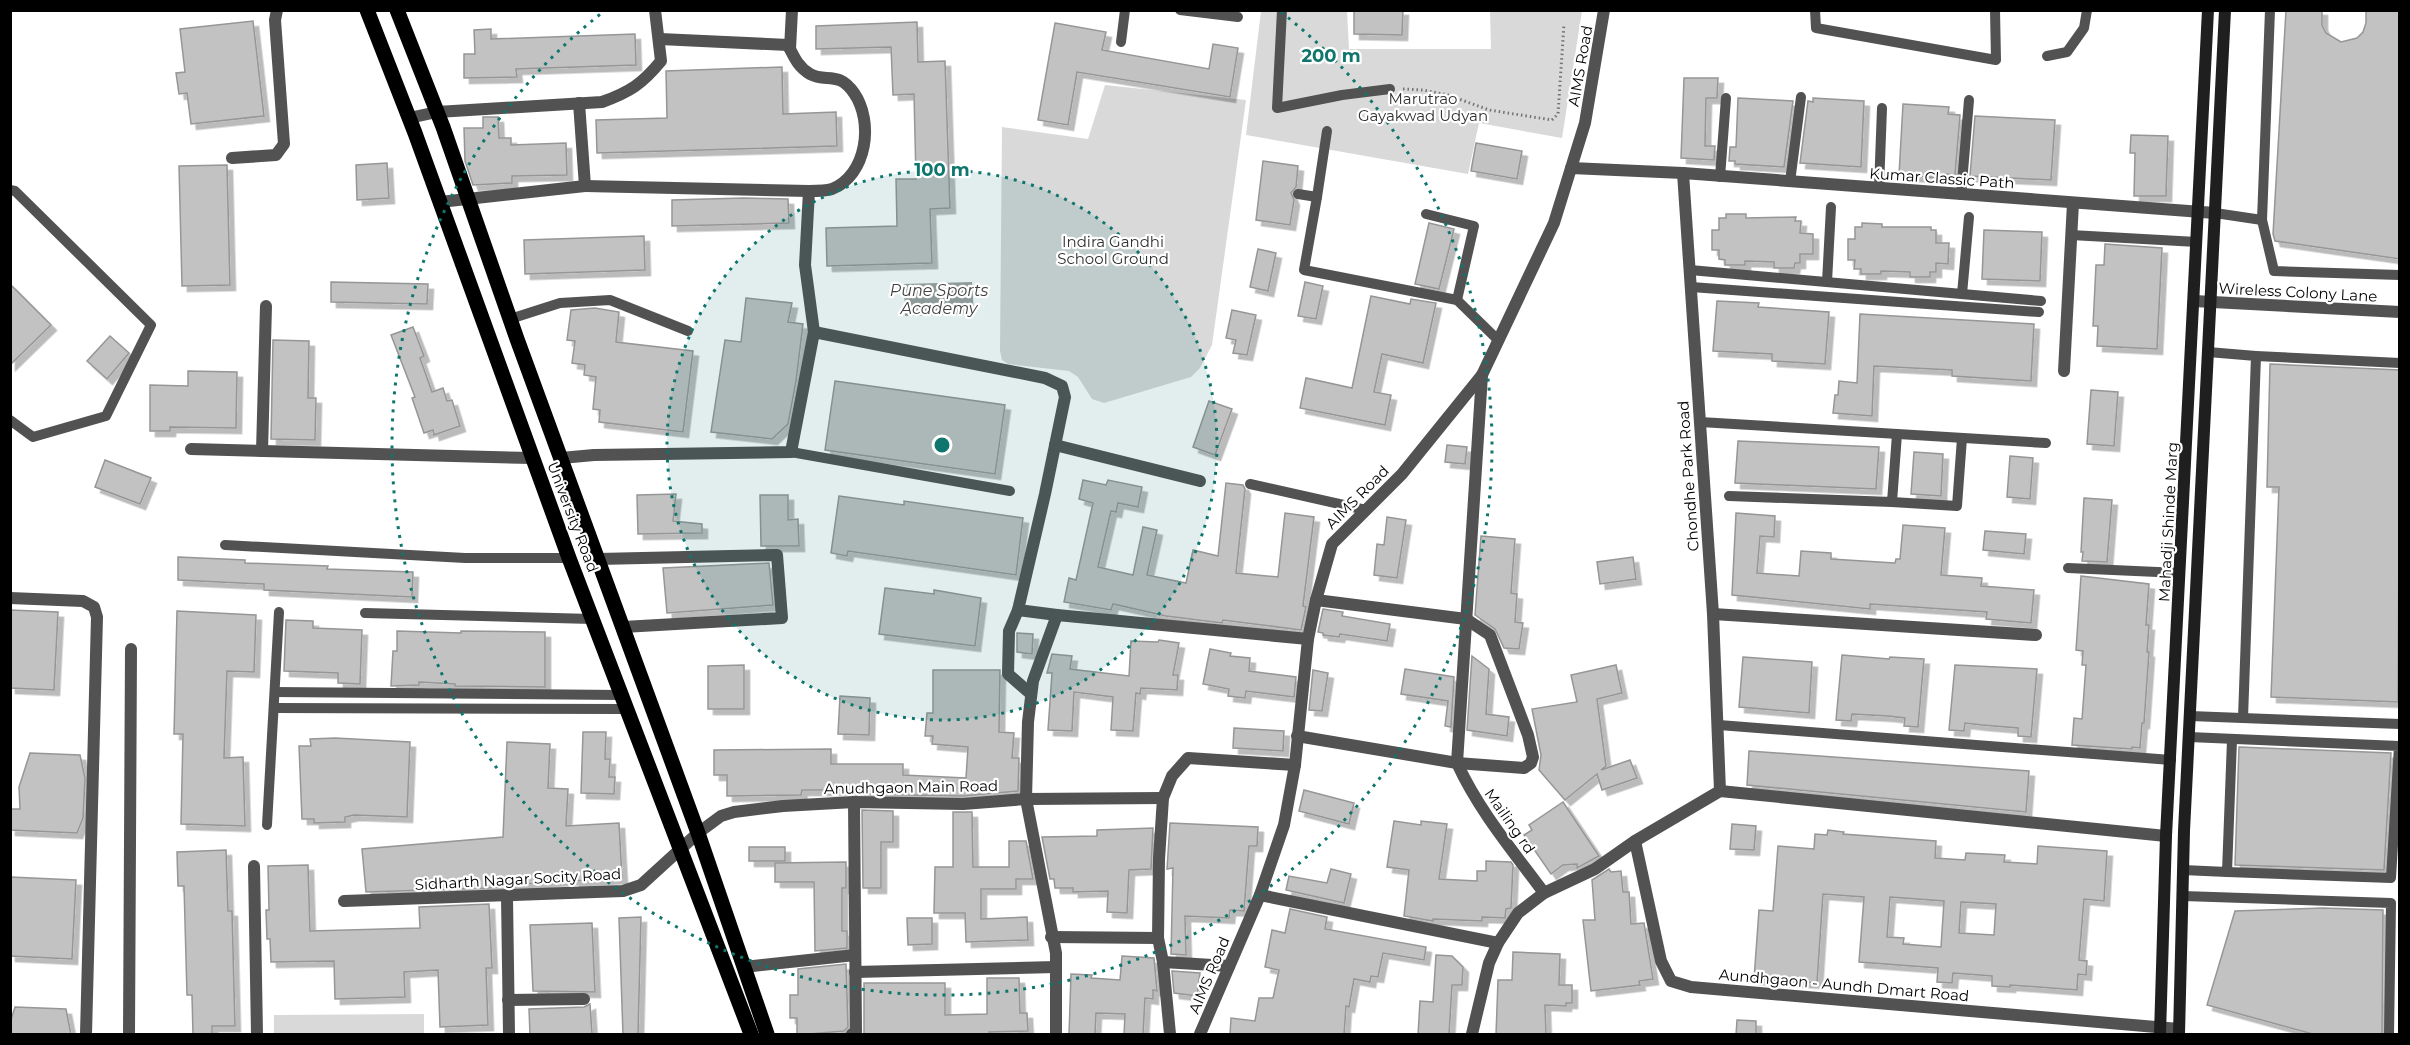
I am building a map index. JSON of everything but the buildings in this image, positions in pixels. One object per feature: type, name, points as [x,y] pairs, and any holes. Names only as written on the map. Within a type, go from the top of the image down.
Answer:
[{"type":"main road","name":"University Road","points":[[367,10],[440,202],[568,558],[751,1035]]},
{"type":"main road","name":"University Road","points":[[397,10],[437,112],[510,319],[698,833],[767,1035]]},
{"type":"main road","name":"Mahadji Shinde Marg","points":[[2160,1031],[2166,836],[2208,10]]},
{"type":"main road","name":"Mahadji Shinde Marg","points":[[2179,1032],[2183,870],[2224,10]]},
{"type":"street","points":[[231,158],[276,155],[284,144],[277,10]]},
{"type":"street","points":[[409,118],[437,112],[602,102],[626,93],[645,80],[661,61],[655,10]]},
{"type":"street","points":[[790,49],[792,10]]},
{"type":"street","name":"AIMS Road","points":[[1200,1035],[1260,895],[1284,825],[1295,765],[1308,639],[1332,544],[1402,474],[1482,375],[1554,223],[1585,123],[1605,10]]},
{"type":"street","points":[[440,202],[585,186],[809,191],[832,189],[849,177],[858,164],[865,142],[864,117],[854,93],[839,78],[812,75],[796,62],[788,45],[660,39]]},
{"type":"street","points":[[579,103],[585,186]]},
{"type":"street","points":[[1571,168],[1683,173]]},
{"type":"street","name":"Kumar Classic Path","points":[[1683,173],[2215,213]]},
{"type":"street","name":"Chondhe Park Road","points":[[1683,173],[1713,614],[1720,791]]},
{"type":"street","points":[[561,458],[594,455],[791,452],[814,332],[805,265],[809,191]]},
{"type":"street","points":[[2064,370],[2073,203]]},
{"type":"street","name":"Wireless Colony Lane","points":[[2194,301],[2400,312]]},
{"type":"street","points":[[262,451],[266,306]]},
{"type":"street","points":[[814,332],[1045,378],[1062,386],[1065,397],[1055,445],[1018,610],[1009,631],[1008,674],[1031,694]]},
{"type":"street","points":[[1458,763],[1482,375]]},
{"type":"street","points":[[1055,445],[1200,481]]},
{"type":"street","points":[[191,449],[531,458]]},
{"type":"street","points":[[598,559],[777,555],[782,618],[623,627]]},
{"type":"street","points":[[10,598],[82,601],[94,607],[97,617],[86,1035]]},
{"type":"street","points":[[1297,736],[1458,763],[1524,768],[1531,764],[1533,757],[1528,735],[1490,635],[1466,619],[1316,600]]},
{"type":"street","points":[[1018,610],[1308,639]]},
{"type":"street","points":[[1713,614],[2036,635]]},
{"type":"street","points":[[1056,1035],[1056,953],[1051,937],[1026,799],[1028,722],[1033,681],[1057,615]]},
{"type":"street","points":[[129,1035],[131,650]]},
{"type":"street","points":[[1170,1035],[1163,962],[1158,938],[1159,859],[1163,798],[1172,776],[1188,758],[1295,765]]},
{"type":"street","name":"Mailing rd","points":[[1458,763],[1468,786],[1489,820],[1544,893]]},
{"type":"street","points":[[1472,1035],[1488,963],[1498,942],[1518,913],[1544,893],[1595,868],[1635,841],[1720,791],[2166,836]]},
{"type":"street","name":"Anudhgaon Main Road","points":[[679,849],[722,816],[734,812],[783,806],[854,802],[963,804],[1026,799],[1163,798]]},
{"type":"street","points":[[852,1035],[856,1032],[854,802]]},
{"type":"street","name":"Aundhgaon - Aundh Dmart Road","points":[[1635,841],[1661,961],[1671,981],[1691,987],[2160,1031]]},
{"type":"street","name":"Sidharth Nagar Socity Road","points":[[344,901],[507,897],[623,891],[641,885],[679,849]]},
{"type":"street","points":[[254,866],[257,1035]]},
{"type":"street","points":[[1260,895],[1498,942]]},
{"type":"street","points":[[507,897],[509,1035]]},
{"type":"street","points":[[1051,937],[1158,938]]},
{"type":"street","points":[[744,967],[855,955]]},
{"type":"street","points":[[1163,962],[1230,966]]},
{"type":"street","points":[[855,972],[1056,967]]},
{"type":"street","points":[[508,1000],[584,999]]},
{"type":"street","points":[[2160,1031],[2179,1032]]},
{"type":"lane","points":[[1121,42],[1125,10]]},
{"type":"lane","points":[[1180,10],[1238,17]]},
{"type":"lane","points":[[1282,10],[1277,108],[1342,95],[1390,89]]},
{"type":"lane","points":[[1815,10],[1816,28],[1996,60],[1995,10]]},
{"type":"lane","points":[[2047,56],[2067,52],[2084,28],[2087,10]]},
{"type":"lane","points":[[2270,10],[2262,220],[2274,271],[2400,275]]},
{"type":"lane","points":[[1790,182],[1801,97]]},
{"type":"lane","points":[[1720,177],[1726,98]]},
{"type":"lane","points":[[1961,195],[1969,100]]},
{"type":"lane","points":[[1879,188],[1882,108]]},
{"type":"lane","points":[[1328,131],[1304,270],[1457,300],[1498,340]]},
{"type":"lane","points":[[10,190],[15,191],[151,325],[106,416],[33,437],[10,420]]},
{"type":"lane","points":[[1298,194],[1317,196]]},
{"type":"lane","points":[[1827,282],[1831,207]]},
{"type":"lane","points":[[2215,213],[2262,220]]},
{"type":"lane","points":[[1426,214],[1474,226],[1457,300]]},
{"type":"lane","points":[[1962,294],[1969,217]]},
{"type":"lane","points":[[2071,235],[2197,242]]},
{"type":"lane","points":[[1690,270],[1962,294],[2040,307],[1691,287]]},
{"type":"lane","points":[[510,319],[560,303],[610,300],[688,331]]},
{"type":"lane","points":[[2208,352],[2400,363]]},
{"type":"lane","points":[[2243,718],[2256,356]]},
{"type":"lane","points":[[1700,422],[2046,443]]},
{"type":"lane","points":[[1892,502],[1898,434]]},
{"type":"lane","points":[[1729,496],[1957,506],[1962,438]]},
{"type":"lane","points":[[791,452],[1010,491]]},
{"type":"lane","points":[[1250,484],[1366,510]]},
{"type":"lane","points":[[225,545],[465,558],[568,558]]},
{"type":"lane","points":[[2068,568],[2180,573]]},
{"type":"lane","points":[[267,825],[279,612]]},
{"type":"lane","points":[[365,614],[592,619]]},
{"type":"lane","points":[[275,692],[623,702]]},
{"type":"lane","points":[[274,708],[623,702]]},
{"type":"lane","points":[[2190,716],[2400,724]]},
{"type":"lane","points":[[1719,725],[2171,760]]},
{"type":"lane","points":[[2183,870],[2391,878],[2399,746],[2189,737]]},
{"type":"lane","points":[[2227,872],[2232,740]]},
{"type":"lane","points":[[2183,896],[2391,903],[2389,1035]]},
{"type":"path","points":[[1390,89],[1423,90],[1448,95],[1489,110],[1552,120],[1558,114],[1564,24]]},
{"type":"green space","name":"Marutrao Gayakwad Udyan","points":[[1261,11],[1347,11],[1349,49],[1491,49],[1490,11],[1582,11],[1562,138],[1479,123],[1468,174],[1246,135]]},
{"type":"green space","name":"Indira Gandhi School Ground","points":[[1105,85],[1246,100],[1212,345],[1200,368],[1191,377],[1104,403],[1092,399],[1078,377],[1069,371],[1008,364],[1002,360],[1000,351],[1002,127],[1088,139]]},
{"type":"green space","points":[[424,1014],[424,1034],[274,1034],[274,1015]]},
{"type":"water","name":"Pune Sports Academy","points":[[972,282],[974,314],[905,316],[904,284]]}]
